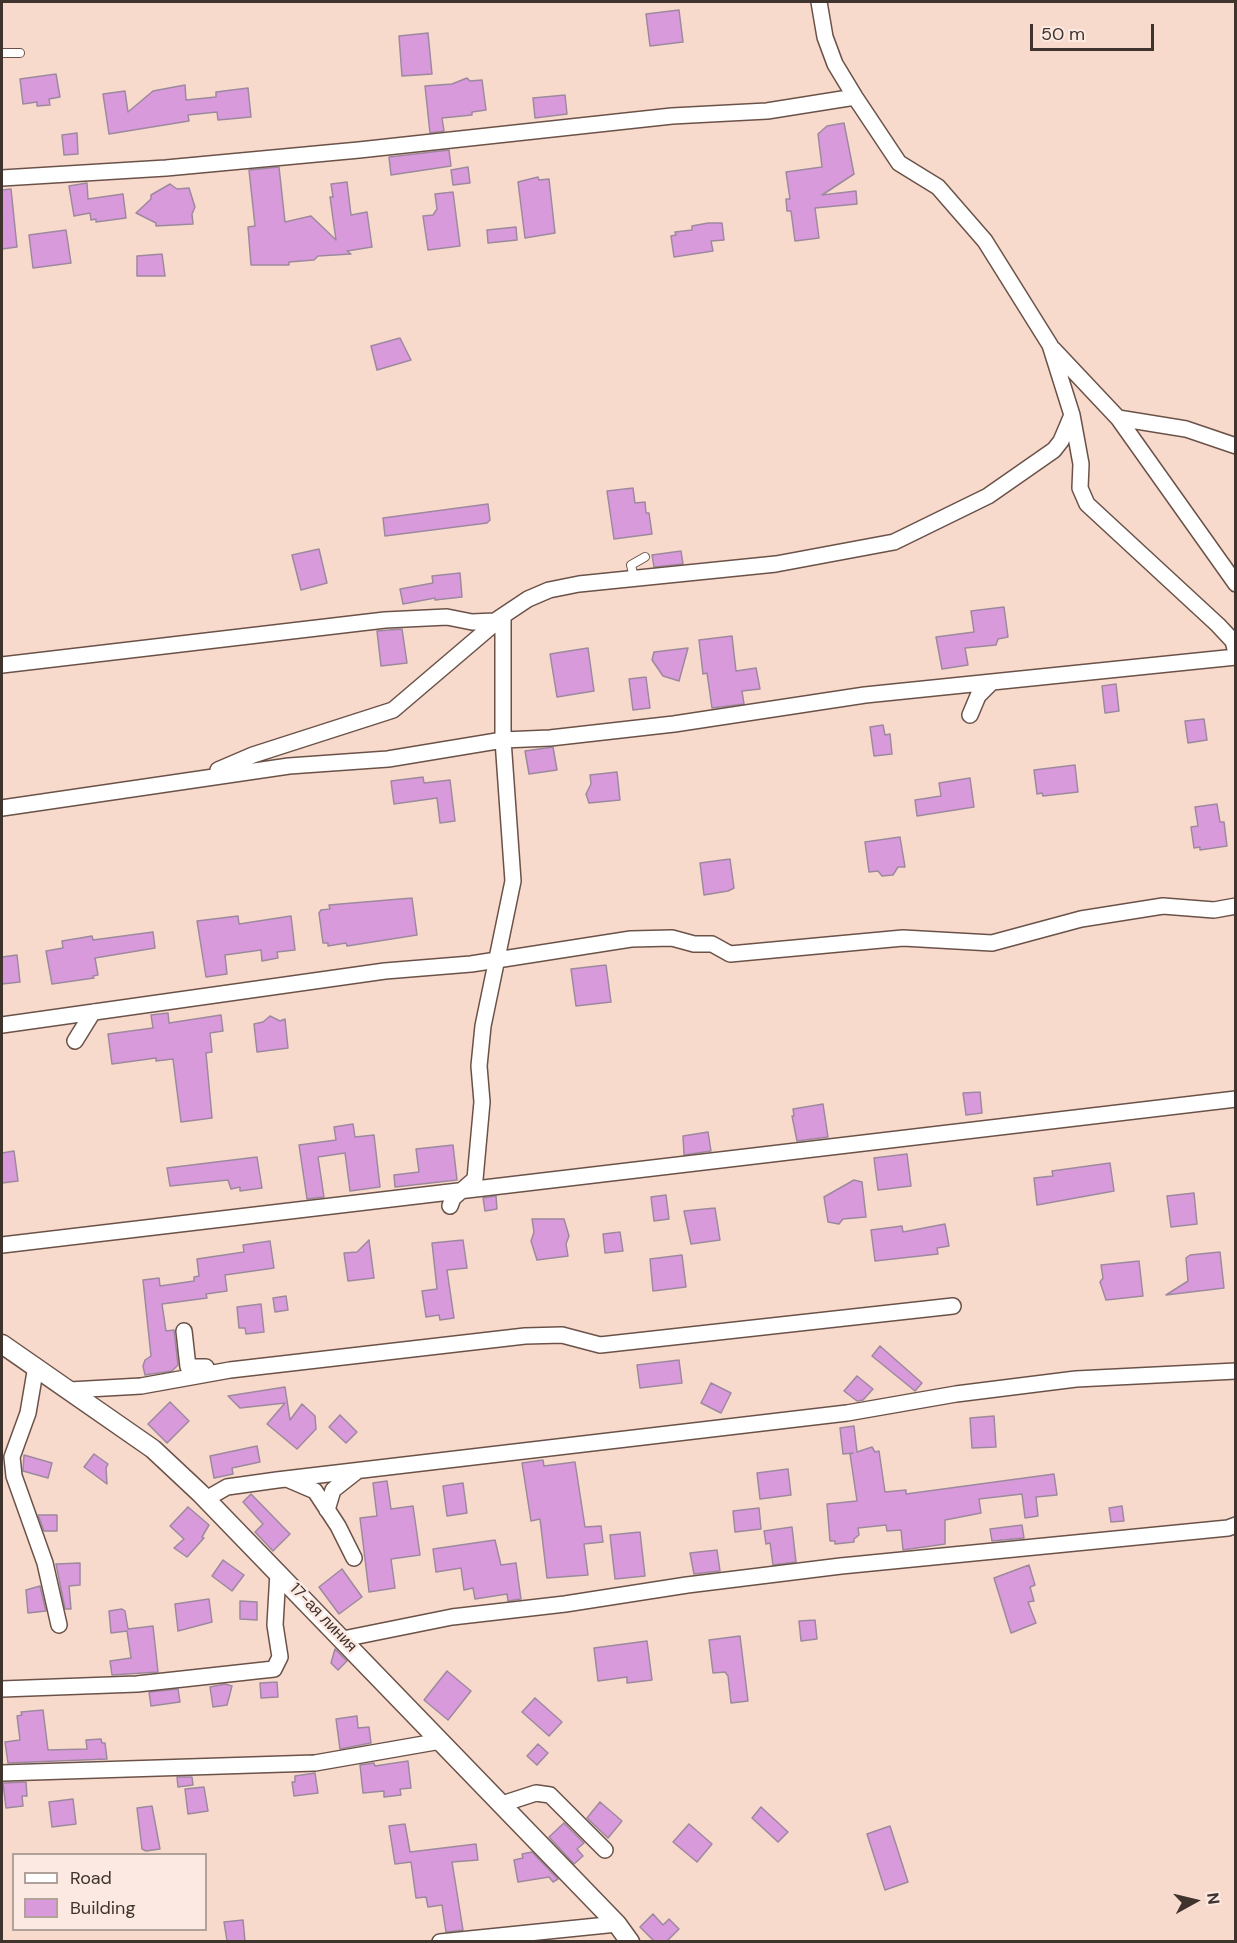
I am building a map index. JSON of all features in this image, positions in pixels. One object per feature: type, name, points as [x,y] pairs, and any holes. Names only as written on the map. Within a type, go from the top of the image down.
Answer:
[{"type":"street","points":[[819,2],[825,37],[835,64],[899,163],[938,188],[985,241],[1050,345],[1118,418],[1236,584]]},
{"type":"street","points":[[2,178],[166,168],[359,150],[672,116],[767,111],[855,97]]},
{"type":"street","points":[[2,808],[289,766],[388,759],[503,740],[550,738],[674,724],[865,695],[990,684],[1236,655],[1233,641],[1218,625],[1087,504],[1080,488],[1081,464],[1072,415],[1050,345]]},
{"type":"street","points":[[2,665],[385,620],[447,618],[472,622],[495,621],[528,598],[549,590],[634,578],[776,564],[894,542],[988,496],[1054,450],[1061,441],[1072,415]]},
{"type":"street","points":[[1118,418],[1186,429],[1236,446]]},
{"type":"street","points":[[450,1206],[453,1198],[475,1179],[477,1170],[482,1101],[480,1056],[483,1026],[513,881],[503,740],[503,616]]},
{"type":"street","points":[[198,778],[253,755],[393,710],[503,616]]},
{"type":"street","points":[[970,715],[978,696],[990,684]]},
{"type":"street","points":[[2,1025],[385,971],[498,960],[631,939],[672,938],[694,945],[712,944],[730,954],[903,938],[992,943],[1081,919],[1163,906],[1214,910],[1236,906]]},
{"type":"street","points":[[75,1041],[93,1012]]},
{"type":"street","points":[[2,1245],[1236,1099]]},
{"type":"street","points":[[70,1390],[141,1386],[230,1370],[525,1336],[562,1335],[600,1345],[953,1306]]},
{"type":"street","points":[[184,1331],[188,1368],[230,1370]]},
{"type":"street","name":"17-ая линия","points":[[2,1344],[153,1449],[206,1499],[502,1804],[617,1924],[630,1941]]},
{"type":"street","points":[[36,1366],[28,1413],[12,1457],[14,1476],[45,1563],[59,1625]]},
{"type":"street","points":[[206,1499],[227,1487],[835,1414],[956,1394],[1076,1379],[1236,1371]]},
{"type":"street","points":[[327,1510],[333,1490],[356,1472]]},
{"type":"street","points":[[287,1479],[315,1491],[354,1558]]},
{"type":"street","points":[[343,1639],[452,1617],[565,1604],[687,1585],[841,1566],[1228,1528],[1236,1524]]},
{"type":"street","points":[[2,1689],[137,1684],[274,1669],[280,1657],[275,1625],[278,1572]]},
{"type":"street","points":[[2,1773],[315,1763],[441,1741]]},
{"type":"street","points":[[502,1804],[537,1793],[550,1795],[604,1850]]},
{"type":"street","points":[[440,1941],[617,1924]]},
{"type":"lane","points":[[2,53],[20,53]]},
{"type":"lane","points":[[634,578],[632,565],[645,557]]},
{"type":"building","points":[[679,10],[683,42],[650,46],[646,14]]},
{"type":"building","points":[[428,33],[432,74],[402,76],[399,36]]},
{"type":"building","points":[[56,74],[60,97],[49,99],[50,105],[37,106],[37,102],[23,104],[20,79]]},
{"type":"building","points":[[467,78],[470,81],[482,80],[486,110],[472,112],[472,115],[442,118],[444,131],[430,133],[425,86],[452,84]]},
{"type":"building","points":[[185,85],[186,100],[216,97],[216,92],[248,88],[251,117],[218,120],[217,112],[188,115],[189,121],[109,134],[103,94],[125,91],[128,112],[153,91]]},
{"type":"building","points":[[565,95],[567,114],[535,118],[533,98]]},
{"type":"building","points":[[844,123],[854,174],[822,195],[856,191],[857,204],[815,208],[819,238],[795,241],[791,211],[787,211],[786,199],[790,199],[786,172],[822,167],[818,134],[827,126]]},
{"type":"building","points":[[77,133],[78,154],[64,155],[62,135]]},
{"type":"building","points":[[449,150],[451,166],[391,175],[389,157]]},
{"type":"building","points":[[279,167],[285,222],[311,216],[336,240],[330,197],[333,197],[331,184],[347,182],[351,215],[367,212],[372,247],[347,251],[351,254],[318,256],[314,260],[289,262],[289,265],[251,265],[248,227],[255,226],[249,170]]},
{"type":"building","points":[[468,167],[470,183],[453,185],[451,170]]},
{"type":"building","points":[[538,177],[539,180],[549,179],[555,233],[525,238],[518,182]]},
{"type":"building","points":[[87,183],[88,199],[123,194],[126,218],[96,222],[96,219],[91,220],[90,213],[74,216],[69,186]]},
{"type":"building","points":[[170,184],[177,189],[189,188],[195,207],[192,214],[193,224],[156,226],[156,223],[136,213],[151,199],[151,195]]},
{"type":"building","points":[[11,189],[17,247],[2,249],[2,190]]},
{"type":"building","points":[[453,192],[460,246],[428,250],[423,216],[433,215],[437,209],[435,194]]},
{"type":"building","points":[[722,223],[724,240],[711,241],[713,251],[674,257],[671,236],[676,235],[675,232],[692,230],[692,226]]},
{"type":"building","points":[[516,227],[517,240],[488,243],[487,230]]},
{"type":"building","points":[[66,230],[71,263],[33,268],[29,235]]},
{"type":"building","points":[[162,254],[165,276],[137,276],[137,256]]},
{"type":"building","points":[[400,338],[411,360],[377,370],[371,346]]},
{"type":"building","points":[[633,488],[635,503],[645,502],[652,534],[614,539],[607,491]]},
{"type":"building","points":[[488,504],[490,520],[487,523],[385,536],[383,518]]},
{"type":"building","points":[[319,549],[327,583],[301,590],[292,555]]},
{"type":"building","points":[[681,551],[683,564],[654,567],[652,555]]},
{"type":"building","points":[[460,573],[462,597],[435,600],[435,598],[403,604],[400,589],[433,583],[432,576]]},
{"type":"building","points":[[1004,607],[1008,637],[998,639],[996,645],[965,648],[968,665],[942,669],[936,637],[974,632],[971,611]]},
{"type":"building","points":[[402,629],[407,663],[381,666],[377,631]]},
{"type":"building","points":[[732,636],[736,671],[756,668],[760,689],[742,691],[744,704],[712,708],[707,673],[703,674],[699,640]]},
{"type":"building","points":[[588,648],[594,691],[557,697],[550,654]]},
{"type":"building","points":[[688,648],[679,681],[663,676],[652,660],[654,652]]},
{"type":"building","points":[[646,677],[650,708],[633,710],[629,679]]},
{"type":"building","points":[[1116,684],[1119,711],[1105,713],[1102,686]]},
{"type":"building","points":[[1204,719],[1207,740],[1188,743],[1185,721]]},
{"type":"building","points":[[883,725],[885,735],[890,734],[892,754],[874,756],[870,727]]},
{"type":"building","points":[[553,747],[557,770],[529,774],[525,751]]},
{"type":"building","points":[[1075,765],[1078,792],[1043,796],[1042,793],[1037,794],[1034,770]]},
{"type":"building","points":[[617,772],[620,800],[589,803],[586,794],[591,784],[590,775]]},
{"type":"building","points":[[423,777],[424,783],[450,780],[455,821],[440,823],[437,798],[394,804],[391,781]]},
{"type":"building","points":[[970,778],[974,807],[917,816],[915,800],[941,796],[939,783]]},
{"type":"building","points":[[1217,804],[1220,822],[1224,822],[1227,846],[1200,850],[1200,847],[1194,848],[1191,827],[1198,826],[1195,807]]},
{"type":"building","points":[[900,837],[905,867],[898,867],[893,875],[882,876],[878,871],[869,872],[865,842]]},
{"type":"building","points":[[730,859],[734,888],[704,895],[700,863]]},
{"type":"building","points":[[412,898],[417,935],[347,946],[346,943],[328,946],[328,943],[323,943],[319,913],[321,910],[330,909],[329,905]]},
{"type":"building","points":[[238,916],[239,924],[291,916],[295,950],[277,952],[278,958],[262,961],[261,950],[225,955],[227,974],[206,977],[197,921]]},
{"type":"building","points":[[153,932],[155,948],[95,958],[98,975],[93,976],[94,978],[52,984],[46,951],[63,948],[62,941],[92,936],[93,940]]},
{"type":"building","points":[[17,955],[20,982],[2,984],[2,957]]},
{"type":"building","points":[[606,965],[611,1002],[576,1006],[571,969]]},
{"type":"building","points":[[168,1013],[169,1023],[221,1015],[223,1031],[210,1033],[212,1052],[206,1053],[212,1118],[181,1122],[173,1059],[156,1061],[156,1058],[112,1064],[108,1034],[153,1028],[151,1015]]},
{"type":"building","points":[[270,1016],[280,1021],[285,1019],[288,1048],[257,1052],[254,1024],[263,1022]]},
{"type":"building","points":[[980,1092],[982,1113],[966,1115],[963,1093]]},
{"type":"building","points":[[823,1104],[828,1137],[797,1141],[792,1116],[794,1116],[793,1109]]},
{"type":"building","points":[[353,1124],[355,1137],[374,1135],[380,1187],[350,1191],[345,1153],[318,1157],[324,1197],[307,1199],[299,1145],[336,1140],[334,1127]]},
{"type":"building","points":[[708,1132],[711,1151],[684,1155],[683,1136]]},
{"type":"building","points":[[453,1145],[457,1180],[395,1187],[394,1175],[419,1172],[416,1149]]},
{"type":"building","points":[[14,1151],[18,1181],[2,1183],[2,1153]]},
{"type":"building","points":[[907,1154],[911,1186],[878,1190],[874,1158]]},
{"type":"building","points":[[257,1157],[262,1188],[240,1191],[240,1187],[231,1189],[228,1180],[170,1186],[167,1168]]},
{"type":"building","points":[[1110,1163],[1114,1191],[1037,1205],[1034,1178],[1053,1176],[1052,1171]]},
{"type":"building","points":[[854,1180],[862,1182],[866,1217],[843,1219],[839,1224],[828,1222],[824,1197]]},
{"type":"building","points":[[1194,1193],[1197,1224],[1171,1227],[1167,1196]]},
{"type":"building","points":[[666,1195],[669,1219],[654,1221],[651,1197]]},
{"type":"building","points":[[496,1196],[497,1209],[485,1211],[483,1198]]},
{"type":"building","points":[[715,1208],[720,1240],[691,1244],[684,1211]]},
{"type":"building","points":[[532,1219],[564,1219],[569,1236],[566,1244],[568,1256],[537,1260],[531,1241],[534,1232]]},
{"type":"building","points":[[945,1224],[949,1246],[937,1248],[938,1254],[875,1261],[871,1230],[902,1226],[903,1232]]},
{"type":"building","points":[[620,1232],[623,1251],[605,1253],[603,1234]]},
{"type":"building","points":[[369,1240],[374,1278],[348,1281],[344,1253],[357,1252]]},
{"type":"building","points":[[463,1240],[467,1268],[447,1270],[454,1318],[440,1320],[439,1315],[426,1317],[422,1291],[437,1289],[432,1243]]},
{"type":"building","points":[[270,1241],[274,1268],[225,1275],[227,1291],[206,1294],[207,1298],[162,1304],[166,1331],[174,1330],[178,1365],[172,1371],[145,1375],[143,1366],[145,1360],[151,1356],[143,1280],[159,1278],[160,1286],[194,1281],[194,1277],[199,1276],[197,1259],[244,1252],[243,1245]]},
{"type":"building","points":[[1220,1252],[1224,1288],[1166,1295],[1188,1281],[1186,1258],[1190,1255]]},
{"type":"building","points":[[682,1255],[686,1287],[653,1291],[650,1259]]},
{"type":"building","points":[[1139,1261],[1143,1296],[1106,1300],[1100,1282],[1103,1278],[1101,1265]]},
{"type":"building","points":[[286,1296],[288,1310],[275,1312],[273,1298]]},
{"type":"building","points":[[261,1304],[264,1332],[246,1334],[245,1328],[239,1328],[237,1307]]},
{"type":"building","points":[[880,1346],[922,1383],[915,1391],[872,1356]]},
{"type":"building","points":[[679,1360],[682,1383],[640,1388],[637,1365]]},
{"type":"building","points":[[857,1376],[873,1389],[863,1400],[857,1401],[844,1391]]},
{"type":"building","points":[[711,1383],[731,1393],[721,1413],[701,1403]]},
{"type":"building","points":[[285,1387],[290,1420],[302,1404],[315,1416],[316,1429],[297,1449],[267,1424],[285,1403],[240,1408],[228,1396]]},
{"type":"building","points":[[170,1402],[189,1421],[167,1443],[148,1424]]},
{"type":"building","points":[[340,1415],[357,1432],[346,1443],[329,1427]]},
{"type":"building","points":[[994,1416],[996,1447],[972,1448],[970,1418]]},
{"type":"building","points":[[854,1426],[857,1452],[872,1447],[875,1452],[879,1451],[885,1492],[906,1490],[906,1494],[1054,1474],[1057,1495],[1036,1497],[1038,1516],[1025,1518],[1022,1494],[979,1499],[981,1513],[945,1520],[945,1544],[903,1550],[901,1530],[887,1531],[886,1525],[858,1528],[859,1535],[854,1542],[835,1544],[835,1541],[830,1541],[827,1504],[857,1501],[850,1454],[853,1453],[843,1454],[840,1428]]},
{"type":"building","points":[[257,1446],[260,1462],[232,1468],[233,1474],[214,1478],[210,1456]]},
{"type":"building","points":[[94,1454],[108,1464],[107,1484],[84,1467]]},
{"type":"building","points":[[24,1455],[52,1463],[48,1478],[23,1471]]},
{"type":"building","points":[[543,1460],[544,1466],[575,1462],[585,1527],[601,1526],[603,1542],[584,1544],[588,1575],[547,1578],[540,1519],[531,1521],[522,1463]]},
{"type":"building","points":[[788,1469],[791,1495],[760,1499],[757,1473]]},
{"type":"building","points":[[387,1481],[391,1509],[413,1506],[420,1555],[391,1559],[395,1588],[369,1592],[360,1518],[377,1516],[373,1483]]},
{"type":"building","points":[[463,1483],[467,1513],[447,1516],[443,1486]]},
{"type":"building","points":[[251,1494],[290,1534],[273,1551],[255,1532],[263,1524],[243,1502]]},
{"type":"building","points":[[1122,1506],[1124,1521],[1111,1522],[1109,1508]]},
{"type":"building","points":[[188,1507],[209,1525],[202,1537],[204,1538],[187,1557],[174,1548],[184,1539],[170,1526]]},
{"type":"building","points":[[759,1508],[761,1529],[735,1532],[733,1511]]},
{"type":"building","points":[[38,1515],[57,1515],[57,1531],[44,1531]]},
{"type":"building","points":[[1022,1525],[1024,1538],[992,1541],[990,1529]]},
{"type":"building","points":[[792,1527],[796,1562],[773,1565],[770,1543],[766,1544],[764,1531]]},
{"type":"building","points":[[640,1532],[645,1576],[615,1579],[610,1535]]},
{"type":"building","points":[[495,1540],[501,1565],[516,1563],[521,1599],[508,1601],[507,1594],[475,1599],[473,1588],[464,1590],[461,1568],[436,1572],[433,1549]]},
{"type":"building","points":[[717,1550],[720,1571],[694,1574],[690,1553]]},
{"type":"building","points":[[223,1560],[244,1575],[232,1591],[212,1576]]},
{"type":"building","points":[[80,1563],[80,1585],[69,1586],[71,1609],[65,1609],[56,1564]]},
{"type":"building","points":[[1029,1565],[1035,1585],[1030,1587],[1034,1601],[1028,1602],[1036,1623],[1011,1633],[994,1578]]},
{"type":"building","points":[[342,1569],[362,1597],[339,1614],[319,1587]]},
{"type":"building","points":[[40,1586],[46,1611],[28,1613],[26,1590]]},
{"type":"building","points":[[209,1599],[212,1622],[178,1631],[175,1604]]},
{"type":"building","points":[[240,1601],[257,1602],[257,1620],[240,1619]]},
{"type":"building","points":[[122,1609],[125,1611],[128,1629],[153,1626],[158,1672],[112,1675],[110,1661],[131,1658],[127,1631],[111,1633],[109,1611]]},
{"type":"building","points":[[815,1620],[817,1639],[801,1641],[799,1621]]},
{"type":"building","points":[[740,1636],[748,1701],[731,1703],[728,1676],[725,1672],[713,1673],[709,1640]]},
{"type":"building","points":[[647,1641],[652,1680],[627,1683],[627,1677],[598,1681],[594,1648]]},
{"type":"building","points":[[335,1649],[347,1661],[338,1670],[331,1663]]},
{"type":"building","points":[[447,1671],[471,1691],[448,1720],[424,1700]]},
{"type":"building","points":[[277,1682],[278,1697],[261,1698],[260,1683]]},
{"type":"building","points":[[225,1684],[232,1686],[227,1705],[213,1707],[210,1687]]},
{"type":"building","points":[[178,1689],[180,1702],[151,1706],[149,1692]]},
{"type":"building","points":[[535,1698],[562,1722],[549,1736],[522,1712]]},
{"type":"building","points":[[43,1710],[48,1750],[87,1749],[86,1740],[101,1739],[102,1743],[105,1743],[107,1759],[8,1763],[5,1742],[20,1740],[17,1716],[22,1715],[21,1712]]},
{"type":"building","points":[[357,1716],[358,1728],[369,1727],[371,1743],[340,1749],[336,1719]]},
{"type":"building","points":[[538,1744],[548,1753],[537,1765],[527,1756]]},
{"type":"building","points":[[408,1761],[411,1788],[400,1789],[401,1795],[384,1797],[384,1791],[363,1793],[360,1765],[374,1763],[375,1766]]},
{"type":"building","points":[[315,1773],[318,1793],[294,1796],[292,1782],[295,1782],[295,1776]]},
{"type":"building","points":[[177,1777],[192,1777],[193,1785],[178,1787]]},
{"type":"building","points":[[26,1782],[27,1796],[22,1796],[23,1806],[6,1808],[3,1783]]},
{"type":"building","points":[[204,1787],[208,1811],[188,1814],[185,1789]]},
{"type":"building","points":[[73,1799],[76,1824],[52,1827],[49,1802]]},
{"type":"building","points":[[600,1802],[622,1821],[608,1838],[587,1818]]},
{"type":"building","points":[[152,1806],[160,1849],[146,1851],[142,1849],[137,1808]]},
{"type":"building","points":[[761,1807],[788,1832],[778,1842],[752,1818]]},
{"type":"building","points":[[564,1823],[584,1843],[577,1849],[583,1856],[574,1864],[549,1837]]},
{"type":"building","points":[[405,1824],[410,1852],[476,1844],[478,1860],[452,1862],[463,1930],[446,1932],[442,1905],[428,1907],[426,1897],[416,1898],[411,1862],[395,1864],[389,1826]]},
{"type":"building","points":[[689,1824],[712,1844],[697,1862],[673,1842]]},
{"type":"building","points":[[890,1826],[908,1882],[885,1890],[867,1834]]},
{"type":"building","points":[[532,1852],[558,1879],[553,1882],[549,1877],[518,1882],[514,1860],[523,1858],[522,1854]]},
{"type":"building","points":[[653,1914],[663,1925],[669,1919],[679,1929],[667,1941],[654,1941],[640,1927]]},
{"type":"building","points":[[243,1920],[245,1941],[227,1941],[224,1922]]}]
